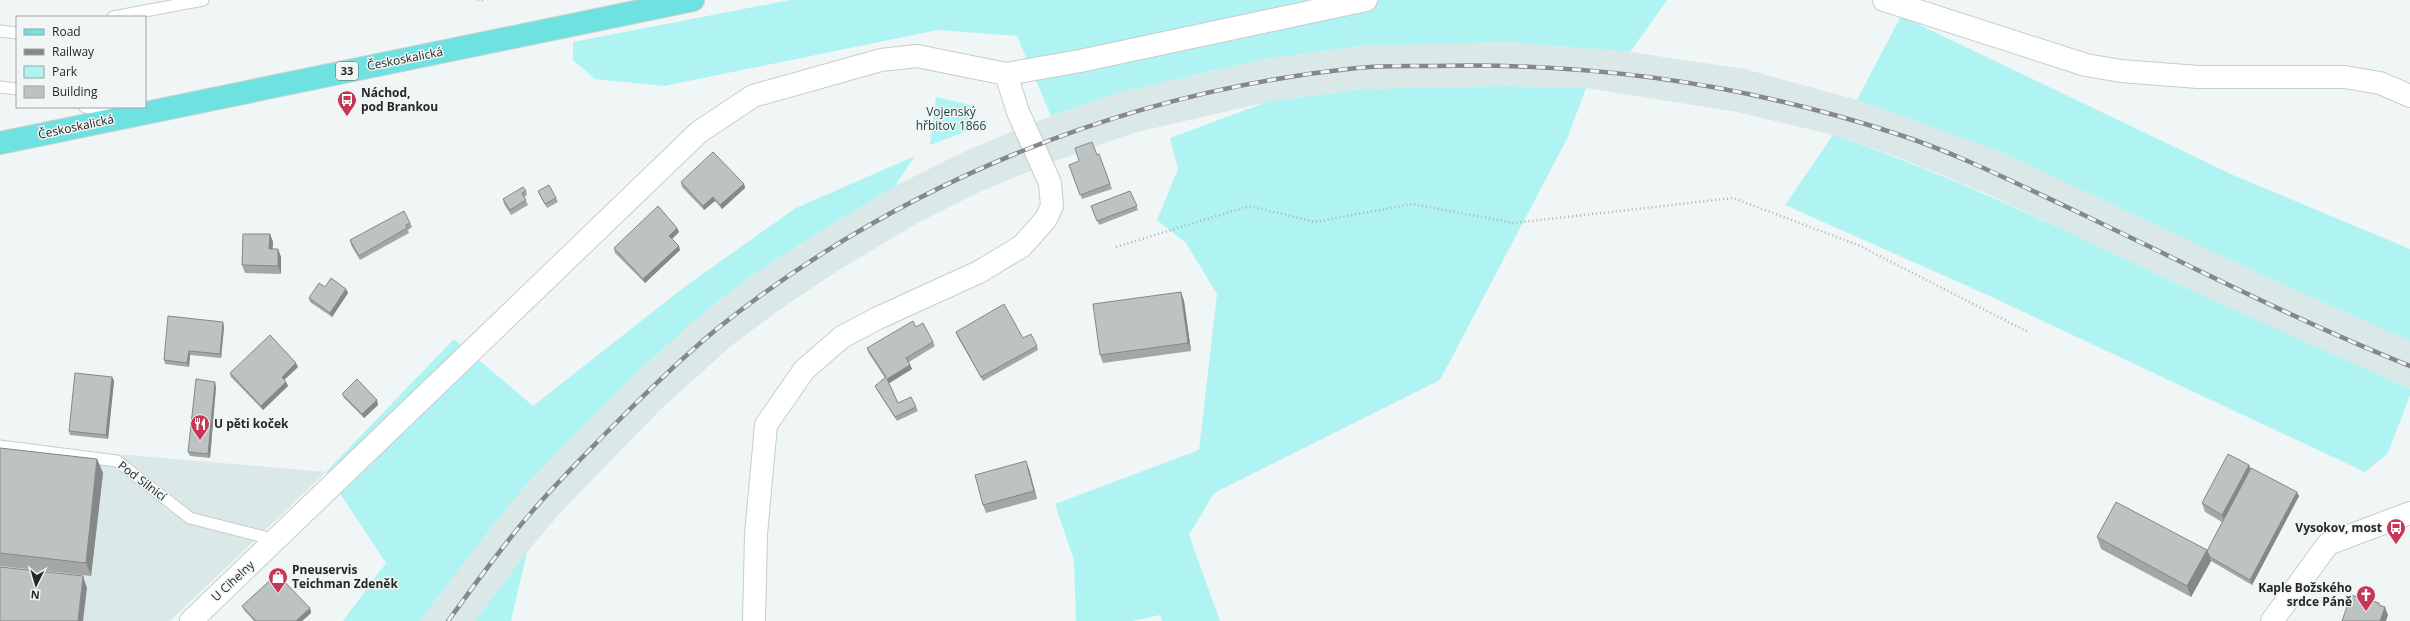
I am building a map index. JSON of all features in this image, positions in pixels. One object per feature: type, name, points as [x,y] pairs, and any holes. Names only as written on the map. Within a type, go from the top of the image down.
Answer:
[{"type":"main road","name":"Českoskalická","points":[[0,143],[693,0]]},
{"type":"street","points":[[754,621],[756,534],[766,425],[804,370],[842,337],[878,318],[979,272],[1022,246],[1046,219],[1052,206],[1050,183],[1018,112],[1006,74],[1080,61],[1366,0]]},
{"type":"street","points":[[1884,0],[2086,66],[2121,71],[2198,77],[2344,78],[2380,84],[2410,96]]},
{"type":"street","name":"U Cihelny","points":[[191,621],[699,132],[753,96],[881,60],[917,56],[1006,74]]},
{"type":"street","points":[[2272,621],[2328,544],[2410,513]]},
{"type":"lane","points":[[118,16],[203,0]]},
{"type":"lane","points":[[0,31],[16,33]]},
{"type":"lane","points":[[0,87],[16,89]]},
{"type":"lane","points":[[89,108],[128,117]]},
{"type":"lane","name":"Pod Silnicí","points":[[0,446],[118,461],[190,518],[276,540]]},
{"type":"path","points":[[478,0],[484,0]]},
{"type":"path","points":[[1116,247],[1249,206],[1314,222],[1412,204],[1514,223],[1733,198],[1858,245],[2028,332]]},
{"type":"shaded area","points":[[1506,42],[1630,52],[1745,69],[1857,100],[2003,153],[2273,280],[2410,341],[2410,389],[2255,320],[1985,193],[1895,156],[1833,135],[1737,112],[1586,88],[1505,86],[1363,89],[1267,102],[1133,133],[1042,166],[975,194],[916,224],[834,273],[775,313],[731,346],[661,409],[560,513],[527,552],[475,621],[420,621],[493,525],[527,484],[631,378],[703,313],[750,277],[811,237],[895,186],[957,155],[1026,125],[1121,92],[1259,60],[1360,46]]},
{"type":"shaded area","points":[[0,444],[326,472],[170,621],[0,621]]},
{"type":"green space","points":[[790,0],[1667,0],[1630,52],[1506,42],[1360,46],[1259,60],[1121,92],[1051,116],[1017,36],[938,30],[664,86],[595,79],[573,60],[573,42]]},
{"type":"green space","points":[[1901,16],[2233,175],[2410,249],[2410,341],[2273,280],[2003,153],[1857,100]]},
{"type":"green space","points":[[1505,86],[1586,88],[1567,139],[1440,380],[1214,493],[1189,535],[1220,621],[1162,621],[1160,615],[1132,621],[1076,621],[1074,560],[1055,504],[1199,450],[1217,294],[1186,243],[1157,220],[1178,169],[1170,138],[1267,102],[1363,89]]},
{"type":"green space","name":"Vojenský hřbitov 1866","points":[[936,97],[975,106],[967,131],[930,145]]},
{"type":"green space","points":[[1833,135],[1916,166],[1998,200],[2221,304],[2410,389],[2410,395],[2388,453],[2365,472],[1981,292],[1785,205]]},
{"type":"green space","points":[[915,156],[895,186],[811,237],[750,277],[703,313],[631,378],[527,484],[493,525],[420,621],[343,621],[386,563],[326,472],[454,339],[533,406],[687,285],[796,208]]},
{"type":"green space","points":[[527,552],[511,621],[475,621]]},
{"type":"building","points":[[1092,142],[1097,155],[1099,154],[1110,184],[1080,195],[1069,165],[1079,161],[1075,148]]},
{"type":"building","points":[[713,152],[744,184],[720,205],[713,197],[703,206],[681,182]]},
{"type":"building","points":[[549,185],[556,198],[545,204],[538,191]]},
{"type":"building","points":[[523,187],[526,191],[522,193],[526,200],[510,210],[503,199]]},
{"type":"building","points":[[1130,191],[1137,206],[1097,221],[1091,206]]},
{"type":"building","points":[[658,206],[677,228],[669,236],[679,246],[643,279],[614,248]]},
{"type":"building","points":[[404,211],[410,223],[406,225],[407,228],[359,256],[350,240]]},
{"type":"building","points":[[243,234],[270,234],[269,249],[278,249],[278,266],[242,265]]},
{"type":"building","points":[[331,278],[346,289],[330,313],[309,298],[319,283],[325,287]]},
{"type":"building","points":[[1181,292],[1188,343],[1100,355],[1093,304]]},
{"type":"building","points":[[1004,304],[1023,338],[1031,334],[1037,346],[981,377],[956,332]]},
{"type":"building","points":[[168,316],[223,322],[220,354],[189,351],[187,363],[164,360]]},
{"type":"building","points":[[913,321],[916,327],[923,323],[933,342],[906,358],[910,365],[887,379],[898,403],[911,397],[916,407],[895,417],[875,386],[886,377],[867,348]]},
{"type":"building","points":[[270,335],[296,363],[282,377],[286,382],[261,406],[230,373]]},
{"type":"building","points":[[75,373],[112,377],[106,435],[69,431]]},
{"type":"building","points":[[196,379],[215,382],[208,454],[188,452]]},
{"type":"building","points":[[357,379],[377,400],[362,414],[342,394]]},
{"type":"building","points":[[0,448],[97,459],[86,563],[0,553]]},
{"type":"building","points":[[2228,454],[2249,465],[2222,515],[2202,503]]},
{"type":"building","points":[[1026,461],[1034,491],[983,505],[975,475]]},
{"type":"building","points":[[2251,468],[2297,492],[2250,580],[2210,557],[2207,551]]},
{"type":"building","points":[[2116,502],[2207,550],[2187,586],[2097,537]]},
{"type":"building","points":[[0,567],[83,576],[78,621],[0,621]]},
{"type":"building","name":"Pneuservis Teichman Zdeněk","points":[[277,574],[310,608],[296,621],[256,621],[242,606]]},
{"type":"building","points":[[2351,595],[2379,603],[2379,605],[2385,607],[2380,621],[2342,621]]},
{"type":"railway","points":[[448,621],[500,551],[542,500],[605,434],[660,380],[718,328],[788,276],[862,229],[939,188],[1019,152],[1101,122],[1185,98],[1270,80],[1357,68],[1376,66],[1494,66],[1552,68],[1610,73],[1725,89],[1781,101],[1838,116],[1894,133],[1960,158],[2067,207],[2323,329],[2410,366]]},
{"type":"place","name":"Náchod, pod Brankou","points":[[347,117]]},
{"type":"place","name":"U pěti koček","points":[[200,441]]},
{"type":"place","name":"Vysokov, most","points":[[2396,545]]},
{"type":"place","name":"Pneuservis Teichman Zdeněk","points":[[278,594]]},
{"type":"place","name":"Kaple Božského srdce Páně","points":[[2366,612]]}]
